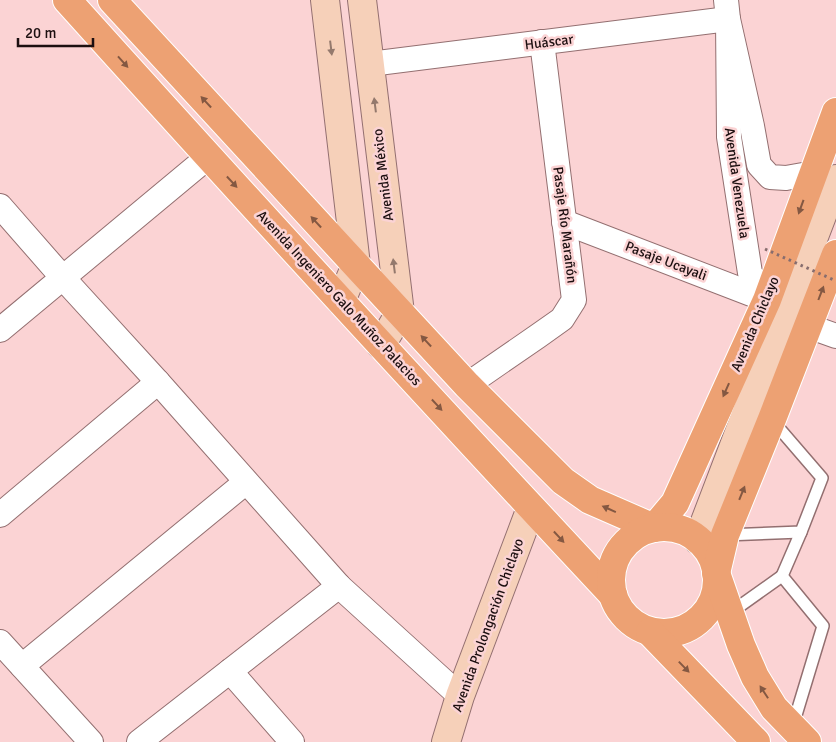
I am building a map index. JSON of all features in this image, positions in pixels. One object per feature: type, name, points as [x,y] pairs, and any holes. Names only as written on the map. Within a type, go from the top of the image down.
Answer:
[{"type":"main road","name":"Avenida Ingeniero Galo Muñoz Palacios","points":[[67,0],[208,157],[613,595]]},
{"type":"main road","points":[[112,0],[400,313],[563,481],[590,500],[654,528]]},
{"type":"main road","name":"Avenida Chiclayo","points":[[654,528],[675,503],[825,176],[836,112]]},
{"type":"main road","points":[[650,632],[667,633],[684,629],[699,620],[710,607],[716,590],[716,573],[725,535],[836,254]]},
{"type":"main road","points":[[756,742],[650,632],[634,624],[621,611],[613,595],[611,578],[615,560],[619,553],[624,545],[638,534],[654,528],[669,527],[685,531],[707,549],[713,560],[754,677],[774,708],[800,734]]},
{"type":"street","points":[[325,0],[356,266],[341,301]]},
{"type":"street","name":"Avenida México","points":[[362,0],[400,313]]},
{"type":"street","points":[[727,10],[759,165],[770,177],[825,176]]},
{"type":"street","name":"Huáscar","points":[[370,64],[542,42],[727,10]]},
{"type":"street","name":"Avenida Venezuela","points":[[727,10],[729,137],[750,273],[767,300]]},
{"type":"street","name":"Pasaje Río Marañón","points":[[467,384],[562,319],[574,300],[542,42]]},
{"type":"street","points":[[0,330],[208,157]]},
{"type":"street","name":"Avenida Chiclayo","points":[[698,540],[825,176]]},
{"type":"street","points":[[0,206],[339,586],[460,696]]},
{"type":"street","name":"Pasaje Ucayali","points":[[564,222],[767,300]]},
{"type":"street","points":[[382,345],[400,313]]},
{"type":"street","points":[[808,326],[836,336]]},
{"type":"street","points":[[0,515],[158,382]]},
{"type":"street","points":[[22,666],[246,482]]},
{"type":"street","name":"Avenida Prolongación Chiclayo","points":[[446,742],[460,696],[531,508]]},
{"type":"street","points":[[139,742],[339,586]]},
{"type":"street","points":[[0,642],[90,742]]},
{"type":"street","points":[[230,671],[292,742]]},
{"type":"lane","points":[[730,613],[782,576],[822,478],[772,420]]},
{"type":"lane","points":[[725,535],[801,532]]},
{"type":"lane","points":[[782,576],[823,626],[800,734]]},
{"type":"path","points":[[765,249],[836,281]]}]
